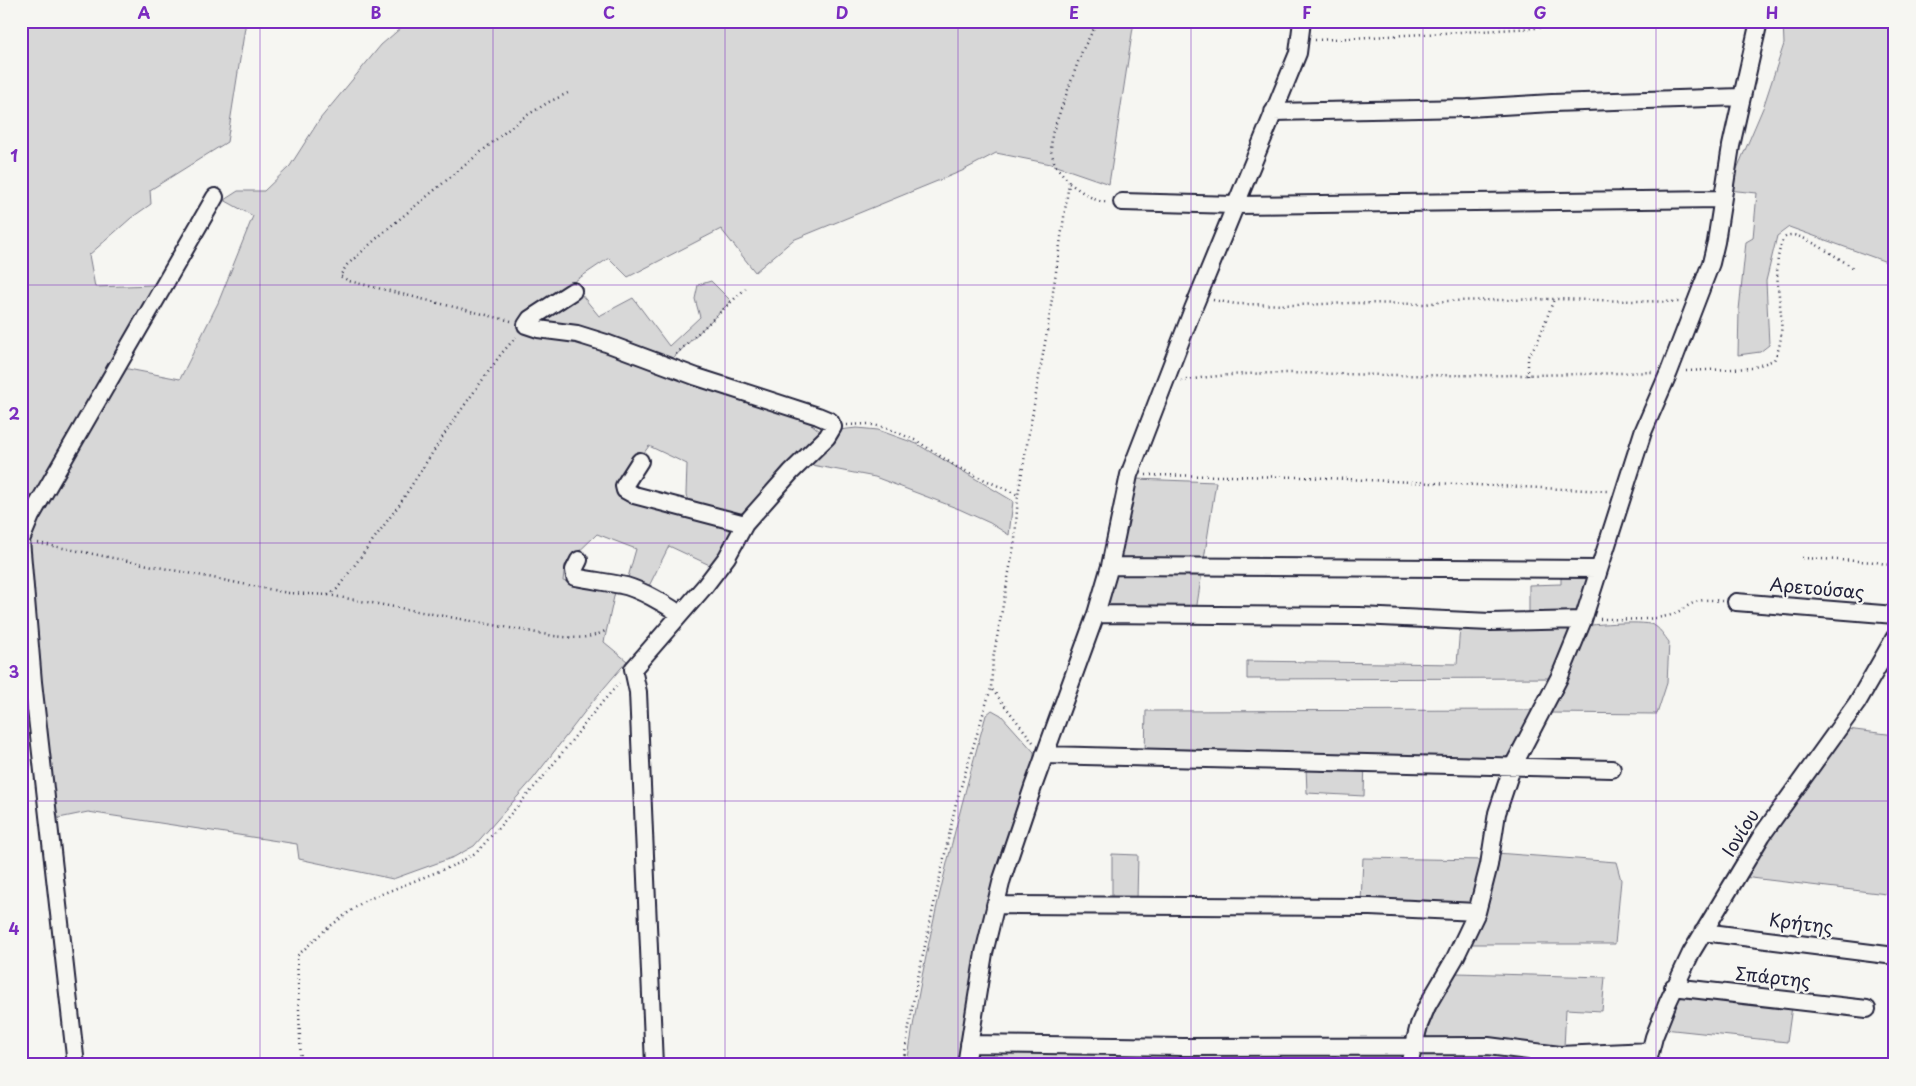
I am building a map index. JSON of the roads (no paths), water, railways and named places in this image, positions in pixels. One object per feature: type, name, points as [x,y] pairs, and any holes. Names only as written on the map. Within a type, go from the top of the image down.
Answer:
[{"type":"street","points":[[966,1065],[984,954],[995,905],[1019,824],[1096,614],[1110,566],[1129,474],[1197,298],[1298,52],[1302,21]]},
{"type":"street","points":[[1409,1065],[1419,1025],[1427,1006],[1455,958],[1477,912],[1489,865],[1497,813],[1512,768],[1560,676],[1583,620],[1644,432],[1669,372],[1714,252],[1741,97],[1759,21]]},
{"type":"street","points":[[1273,112],[1468,108],[1552,103],[1741,97]]},
{"type":"street","points":[[76,1065],[37,720],[21,540],[31,516],[215,197]]},
{"type":"street","points":[[1122,202],[1235,206],[1722,199]]},
{"type":"street","points":[[573,291],[530,319],[526,325],[538,329],[577,334],[668,365],[697,377],[818,416],[830,421],[833,427],[827,437],[791,472],[745,524],[716,572],[633,669],[638,692],[654,1065]]},
{"type":"street","points":[[640,461],[624,486],[625,490],[634,495],[745,524]]},
{"type":"street","points":[[579,560],[574,570],[575,577],[623,585],[662,603],[680,614]]},
{"type":"street","points":[[1110,566],[1599,569]]},
{"type":"street","name":"Αρετούσας","points":[[1736,602],[1895,616]]},
{"type":"street","points":[[1096,614],[1360,616],[1490,622],[1583,620]]},
{"type":"street","name":"Ιονίου","points":[[1649,1058],[1673,987],[1703,932],[1762,835],[1857,703],[1895,637]]},
{"type":"street","points":[[1044,755],[1612,769]]},
{"type":"street","points":[[995,905],[1370,907],[1477,912]]},
{"type":"street","name":"Κρήτης","points":[[1703,932],[1895,956]]},
{"type":"street","name":"Σπάρτης","points":[[1673,987],[1867,1009]]},
{"type":"street","points":[[969,1044],[1184,1047],[1488,1046],[1560,1055],[1649,1058]]}]
